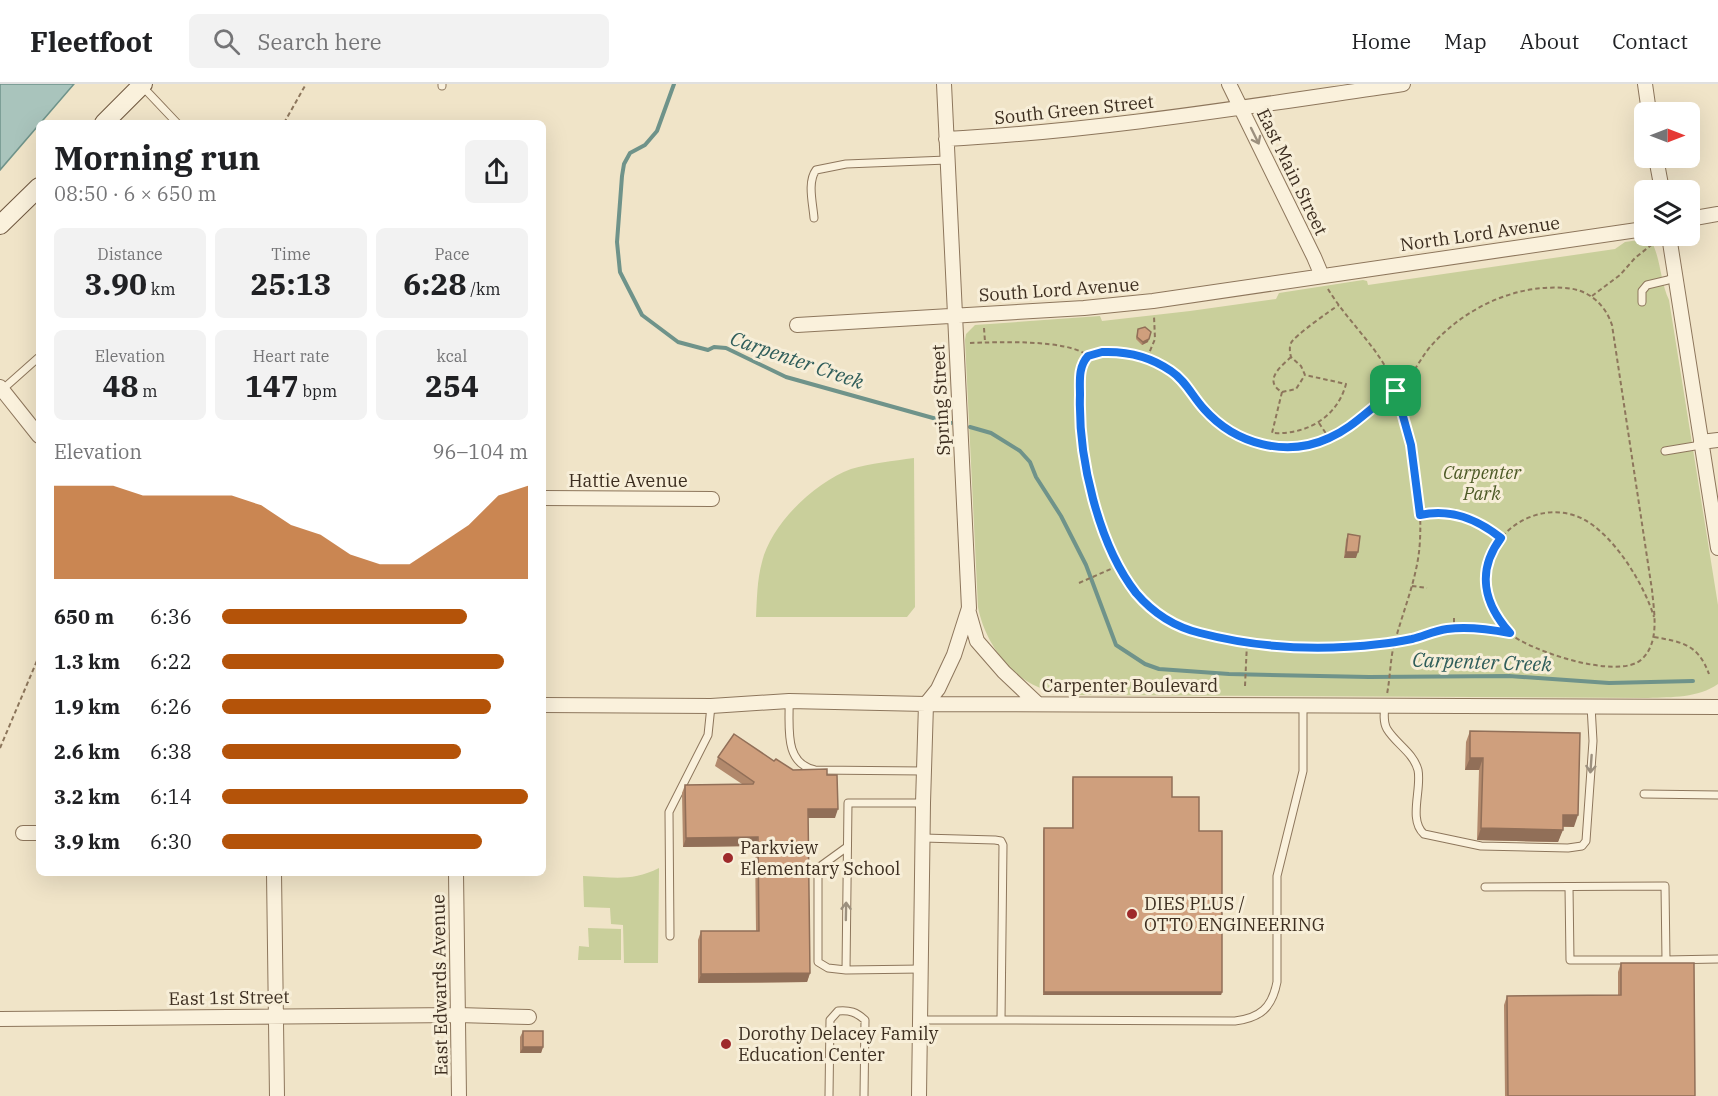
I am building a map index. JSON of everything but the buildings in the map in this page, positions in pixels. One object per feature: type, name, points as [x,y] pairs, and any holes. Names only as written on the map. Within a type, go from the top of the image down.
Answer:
[{"type":"street","name":"Spring Street","points":[[927,705],[954,654],[969,608],[944,84]]},
{"type":"street","name":"East Main Street","points":[[1229,84],[1322,276]]},
{"type":"street","name":"South Green Street","points":[[946,139],[1080,129],[1403,84]]},
{"type":"street","points":[[1645,84],[1648,102]]},
{"type":"street","points":[[107,120],[142,85]]},
{"type":"street","points":[[0,225],[36,190]]},
{"type":"street","points":[[1700,217],[1718,214]]},
{"type":"street","name":"North Lord Avenue","points":[[1322,276],[1634,230]]},
{"type":"street","points":[[1670,246],[1718,548]]},
{"type":"street","name":"South Lord Avenue","points":[[797,324],[1101,306],[1153,301],[1322,276]]},
{"type":"street","points":[[1,389],[36,432]]},
{"type":"street","points":[[1701,444],[1718,440]]},
{"type":"street","name":"Hattie Avenue","points":[[546,498],[712,499]]},
{"type":"street","points":[[969,608],[977,641],[1004,672],[1038,705]]},
{"type":"street","name":"Carpenter Boulevard","points":[[546,705],[711,706],[789,701],[927,705],[1718,706]]},
{"type":"street","points":[[919,1096],[923,803],[927,705]]},
{"type":"street","points":[[23,833],[36,832]]},
{"type":"street","points":[[274,876],[277,1096]]},
{"type":"street","name":"East Edwards Avenue","points":[[456,876],[459,1096]]},
{"type":"street","name":"East 1st Street","points":[[0,1019],[458,1015],[529,1017]]},
{"type":"lane","points":[[142,85],[174,120]]},
{"type":"lane","points":[[814,219],[812,175],[816,170],[846,164],[947,160]]},
{"type":"lane","points":[[1642,302],[1642,291],[1647,285],[1675,276]]},
{"type":"lane","points":[[1,389],[36,361]]},
{"type":"lane","points":[[1665,451],[1701,444]]},
{"type":"lane","points":[[789,701],[791,749],[802,766],[815,770],[924,771]]},
{"type":"lane","points":[[920,1020],[1234,1020],[1248,1019],[1259,1014],[1269,1005],[1275,995],[1277,982],[1276,876],[1303,771],[1303,704]]},
{"type":"lane","points":[[1385,705],[1384,718],[1387,728],[1408,751],[1416,764],[1419,775],[1417,821],[1420,831],[1424,834],[1481,846],[1568,848],[1582,846],[1586,842],[1593,741],[1591,706]]},
{"type":"lane","points":[[670,936],[669,812],[708,735],[711,706]]},
{"type":"lane","points":[[1644,794],[1718,795]]},
{"type":"lane","points":[[846,970],[848,803],[923,803]]},
{"type":"lane","points":[[923,838],[995,840],[1003,845],[1001,1020]]},
{"type":"lane","points":[[847,847],[818,868],[818,962],[828,968],[846,970],[921,969]]},
{"type":"lane","points":[[1569,886],[1570,960],[1718,959]]},
{"type":"lane","points":[[1485,887],[1665,886],[1666,960]]},
{"type":"lane","points":[[829,1096],[830,1020],[838,1011],[848,1010],[857,1013],[865,1020],[864,1096]]},
{"type":"path","points":[[286,120],[306,84]]},
{"type":"path","points":[[1592,296],[1620,275],[1635,258],[1651,246]]},
{"type":"path","points":[[1322,276],[1339,305],[1385,366],[1396,391],[1411,445],[1420,515],[1419,554],[1396,641],[1389,684]]},
{"type":"path","points":[[1544,288],[1572,288],[1592,296],[1606,311],[1612,325],[1652,590],[1654,637],[1647,652],[1638,662],[1630,666],[1607,668],[1562,657],[1510,633],[1479,628],[1454,628],[1410,640],[1365,646],[1287,647],[1247,643],[1202,634],[1172,623],[1152,610],[1140,597],[1120,565],[1091,493],[1080,419],[1080,380],[1082,365],[1088,356],[1106,352],[1129,353],[1147,358],[1173,372],[1189,388],[1202,408],[1213,419],[1238,436],[1259,444],[1283,447],[1301,446],[1329,438],[1350,427],[1376,403],[1396,391],[1406,382],[1440,336],[1460,319],[1482,306],[1519,292],[1544,288]]},
{"type":"path","points":[[1147,358],[1155,335],[1153,301]]},
{"type":"path","points":[[1282,392],[1272,433],[1296,432],[1319,423],[1336,405],[1346,384],[1305,375],[1291,357],[1290,346],[1292,340],[1339,305]]},
{"type":"path","points":[[966,343],[1050,344],[1077,349],[1088,356]]},
{"type":"path","points":[[1291,357],[1276,371],[1273,377],[1275,386],[1282,392],[1292,391],[1297,388],[1305,375]]},
{"type":"path","points":[[1319,423],[1329,438]]},
{"type":"path","points":[[1510,633],[1493,611],[1486,587],[1489,557],[1501,538],[1514,524],[1539,514],[1554,512],[1580,518],[1596,529],[1618,552],[1645,594],[1654,617]]},
{"type":"path","points":[[1420,515],[1441,513],[1461,516],[1480,523],[1501,538]]},
{"type":"path","points":[[1080,583],[1120,565]]},
{"type":"path","points":[[1412,586],[1427,588]]},
{"type":"path","points":[[1454,618],[1454,628]]},
{"type":"path","points":[[1654,637],[1676,641],[1690,647],[1702,657],[1709,674]]},
{"type":"path","points":[[1245,686],[1247,643]]},
{"type":"path","points":[[0,748],[36,663]]},
{"type":"green space","name":"Carpenter Park","points":[[1634,241],[1634,246],[1654,246],[1669,300],[1718,605],[1718,684],[1693,694],[1648,698],[1065,695],[1038,687],[1016,674],[991,643],[978,607],[965,340],[966,334],[975,325],[1100,316],[1102,321],[1190,311],[1276,299],[1279,293],[1363,280],[1367,281],[1368,285],[1615,249],[1625,242]]},
{"type":"green space","points":[[914,458],[915,607],[907,617],[756,617],[759,576],[767,548],[775,533],[796,506],[823,484],[851,469]]},
{"type":"green space","points":[[659,868],[658,963],[624,963],[623,925],[611,924],[610,908],[584,907],[583,876],[631,877]]},
{"type":"green space","points":[[588,928],[621,929],[621,960],[578,960],[579,946],[589,947]]},
{"type":"water","points":[[0,84],[74,84],[43,120],[36,120],[36,128],[0,170]]},
{"type":"waterway","name":"Carpenter Creek","points":[[674,84],[657,131],[645,145],[630,153],[624,164],[622,176],[617,242],[620,272],[642,315],[678,342],[708,350],[714,347],[726,348],[786,377],[951,423]]},
{"type":"waterway","name":"Carpenter Creek","points":[[970,427],[991,433],[1020,451],[1030,462],[1036,477],[1061,516],[1086,565],[1116,645],[1145,664],[1159,669],[1229,674],[1369,677],[1509,676],[1609,683],[1693,681]]},
{"type":"place","name":"Parkview Elementary School","points":[[728,858]]},
{"type":"place","name":"DIES PLUS / OTTO ENGINEERING","points":[[1132,914]]},
{"type":"place","name":"Dorothy Delacey Family Education Center","points":[[726,1044]]},
{"type":"route","points":[[1102,352],[1129,353],[1157,363],[1180,378],[1202,408],[1222,426],[1246,440],[1276,447],[1301,446],[1329,438],[1350,427],[1376,403],[1396,391],[1411,445],[1420,515],[1451,513],[1486,526],[1501,538],[1489,557],[1485,581],[1493,611],[1510,633],[1479,628],[1461,628],[1429,633],[1410,640],[1365,646],[1294,647],[1256,644],[1182,628],[1152,610],[1136,592],[1108,542],[1087,477],[1080,419],[1080,380],[1081,368],[1088,356],[1102,352]]}]
